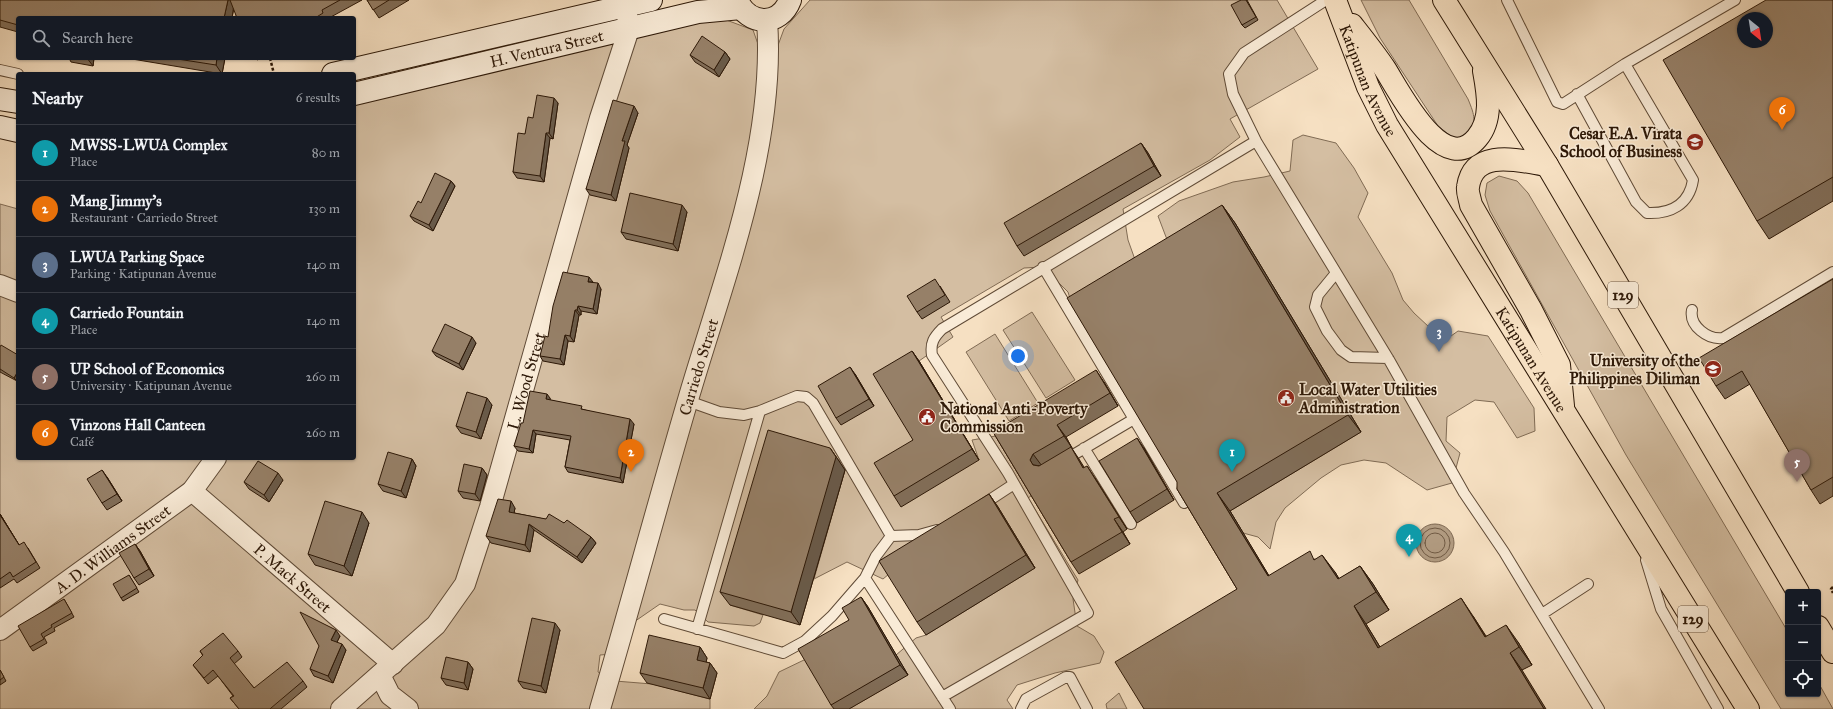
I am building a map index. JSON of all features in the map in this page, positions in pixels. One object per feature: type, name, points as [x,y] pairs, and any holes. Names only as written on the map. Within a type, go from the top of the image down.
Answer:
[{"type":"main road","name":"129","points":[[1444,0],[1546,165],[1796,589]]},
{"type":"main road","points":[[1333,1],[1384,67],[1416,118],[1428,134],[1447,147],[1467,147],[1480,134],[1485,124],[1488,110],[1487,87],[1482,62]]},
{"type":"main road","name":"Katipunan Avenue","points":[[1333,1],[1368,88],[1387,125],[1748,709]]},
{"type":"main road","points":[[1546,165],[1508,159],[1491,159],[1478,167],[1471,177],[1467,188],[1471,205],[1531,310],[1559,365],[1564,411]]},
{"type":"main road","points":[[1821,632],[1833,652]]},
{"type":"street","name":"H. Ventura Street","points":[[346,72],[651,0]]},
{"type":"street","points":[[739,4],[752,17],[767,20],[776,18],[783,13],[790,0]]},
{"type":"street","name":"H. Ventura Street","points":[[356,94],[698,12],[739,4]]},
{"type":"street","name":"L. Wood Street","points":[[341,709],[436,626],[465,584],[490,507],[600,118],[629,29],[625,7]]},
{"type":"street","name":"Carriedo Street","points":[[600,709],[745,208],[764,116],[769,49],[767,20]]},
{"type":"street","points":[[0,99],[16,102]]},
{"type":"street","points":[[0,127],[16,131]]},
{"type":"street","points":[[0,285],[16,291]]},
{"type":"street","name":"A. D. Williams Street","points":[[0,630],[192,491],[215,460]]},
{"type":"street","name":"P. Mack Street","points":[[192,491],[387,670]]},
{"type":"street","points":[[387,670],[390,695],[408,709]]},
{"type":"lane","points":[[1508,0],[1557,102],[1563,104],[1626,64],[1735,0]]},
{"type":"lane","points":[[1333,1],[1244,53],[1229,74],[1233,94],[1256,141],[1388,358],[1464,493],[1504,552],[1599,709]]},
{"type":"lane","points":[[1577,94],[1636,202],[1647,213],[1662,214],[1684,202],[1691,192],[1693,180],[1626,64]]},
{"type":"lane","points":[[0,70],[16,74]]},
{"type":"lane","points":[[942,697],[1088,613],[1014,484],[932,355],[931,345],[935,336],[942,329],[1043,267],[1256,141]]},
{"type":"lane","points":[[1043,267],[1184,503]]},
{"type":"lane","points":[[1692,310],[1691,315],[1695,325],[1716,339],[1723,338],[1833,272]]},
{"type":"lane","points":[[1336,273],[1318,295],[1315,307],[1327,331],[1341,350],[1350,357],[1388,358]]},
{"type":"lane","points":[[688,401],[719,412],[744,416],[797,396],[806,398],[813,403],[891,536]]},
{"type":"lane","points":[[697,629],[760,411]]},
{"type":"lane","points":[[1051,468],[1134,419]]},
{"type":"lane","points":[[1084,448],[1131,524]]},
{"type":"lane","points":[[974,510],[1014,484]]},
{"type":"lane","points":[[891,536],[919,535],[947,527]]},
{"type":"lane","points":[[1637,529],[1662,609],[1718,709]]},
{"type":"lane","points":[[664,619],[783,653],[806,642],[832,616],[865,578],[876,556],[891,536]]},
{"type":"lane","points":[[865,578],[950,709]]},
{"type":"lane","points":[[1542,614],[1588,584]]},
{"type":"lane","points":[[1021,709],[1026,699],[1066,676],[1070,677],[1087,709]]},
{"type":"path","points":[[270,60],[274,72]]},
{"type":"path","points":[[1833,588],[1830,589],[1833,593]]},
{"type":"shaded area","points":[[810,0],[1277,0],[1318,69],[1230,119],[1240,137],[1210,160],[1123,209],[1128,240],[1142,279],[1076,318],[1068,292],[1043,267],[1024,268],[941,317],[953,337],[919,361],[979,460],[972,440],[996,436],[1046,486],[1028,498],[1078,580],[1073,599],[1077,626],[1094,636],[1104,652],[1100,663],[1055,673],[1017,685],[1007,700],[1013,709],[849,709],[907,675],[896,655],[916,638],[926,635],[1035,568],[889,574],[883,579],[847,562],[814,579],[847,463],[777,443],[730,605],[763,615],[760,623],[754,626],[708,622],[695,610],[684,610],[660,604],[631,624],[626,653],[600,655],[598,672],[615,681],[652,684],[710,699],[710,709],[0,709],[0,204],[16,208],[16,460],[356,460],[356,104],[691,20],[721,18],[753,30],[759,47],[777,48],[784,29]]},
{"type":"shaded area","points":[[1361,0],[1409,0],[1468,99],[1472,110],[1474,123],[1467,138],[1452,137],[1438,126],[1380,38]]},
{"type":"shaded area","points":[[1303,135],[1336,143],[1354,168],[1368,193],[1358,217],[1392,273],[1403,300],[1414,313],[1444,341],[1458,331],[1488,336],[1534,408],[1535,431],[1517,438],[1494,402],[1475,400],[1447,417],[1446,441],[1460,453],[1452,483],[1427,490],[1386,463],[1364,460],[1341,465],[1321,478],[1285,508],[1276,522],[1270,549],[1258,537],[1243,533],[1230,511],[1361,432],[1178,257],[1166,237],[1158,216],[1179,201],[1233,182],[1290,171],[1293,140]]},
{"type":"shaded area","points":[[1499,176],[1517,181],[1528,193],[1785,627],[1785,697],[1821,697],[1821,687],[1833,709],[1781,709],[1626,455],[1490,211],[1485,195],[1487,183]]},
{"type":"shaded area","points":[[1032,312],[1075,380],[1046,398],[1003,330]]},
{"type":"shaded area","points":[[995,334],[1038,403],[1009,421],[966,352]]},
{"type":"shaded area","points":[[806,659],[835,709],[754,709],[767,696],[779,672]]},
{"type":"shaded area","points":[[1119,693],[1127,709],[1107,709],[1106,704]]},
{"type":"water","points":[[1431,524],[1439,524],[1449,529],[1453,536],[1453,550],[1449,557],[1439,562],[1431,562],[1421,557],[1419,554],[1416,547],[1416,539],[1421,529],[1424,527]]},
{"type":"building","points":[[0,0],[228,0],[224,16],[16,16],[16,24],[0,20]]},
{"type":"building","points":[[230,0],[340,0],[322,10],[323,13],[318,16],[236,16]]},
{"type":"building","points":[[367,0],[389,0],[373,10]]},
{"type":"building","points":[[1241,0],[1246,0],[1256,17],[1242,25],[1231,5]]},
{"type":"building","points":[[1766,0],[1833,0],[1833,177],[1757,221],[1663,60],[1737,17],[1737,48],[1773,48],[1773,12],[1745,12]]},
{"type":"building","points":[[702,36],[725,52],[714,70],[690,55]]},
{"type":"building","points":[[184,60],[217,60],[216,65]]},
{"type":"building","points":[[537,95],[554,98],[549,133],[546,133],[540,176],[513,172],[518,133],[525,134],[528,117],[533,118]]},
{"type":"building","points":[[613,100],[634,106],[622,141],[625,141],[611,195],[586,189]]},
{"type":"building","points":[[1141,143],[1154,166],[1017,246],[1004,223]]},
{"type":"building","points":[[435,173],[451,181],[429,225],[410,216],[418,201],[421,203]]},
{"type":"building","points":[[630,193],[682,205],[673,244],[621,232]]},
{"type":"building","points":[[1222,205],[1348,415],[1217,493],[1268,576],[1310,551],[1314,560],[1322,555],[1338,579],[1360,566],[1376,592],[1354,606],[1378,648],[1461,598],[1485,637],[1506,625],[1519,647],[1510,653],[1544,709],[1144,709],[1115,662],[1237,589],[1177,489],[1177,482],[1067,298]]},
{"type":"building","points":[[563,272],[589,277],[588,282],[598,283],[593,309],[578,306],[577,310],[575,310],[570,336],[565,335],[560,359],[540,356],[545,336],[548,337],[553,306]]},
{"type":"building","points":[[935,279],[945,295],[917,312],[907,296]]},
{"type":"building","points":[[1833,279],[1833,477],[1811,490],[1742,371],[1716,386],[1699,358]]},
{"type":"building","points":[[445,324],[472,337],[459,364],[432,351]]},
{"type":"building","points":[[1,345],[16,354],[16,374],[14,378],[0,369]]},
{"type":"building","name":"National Anti-Poverty Commission","points":[[912,351],[972,449],[894,496],[874,463],[913,440],[873,374]]},
{"type":"building","points":[[850,367],[869,399],[836,418],[818,386]]},
{"type":"building","points":[[1096,370],[1110,393],[1057,425],[1064,436],[1033,454],[1030,460],[1033,465],[1039,466],[1071,447],[1083,468],[1087,466],[1119,517],[1114,519],[1122,532],[1071,562],[993,432]]},
{"type":"building","points":[[530,391],[547,394],[546,399],[582,406],[581,409],[630,419],[620,478],[565,467],[571,436],[533,430],[529,449],[514,446],[521,423],[523,423]]},
{"type":"building","points":[[467,392],[487,398],[476,432],[456,426]]},
{"type":"building","points":[[768,430],[830,448],[836,457],[791,612],[720,592]]},
{"type":"building","points":[[1137,438],[1167,489],[1130,512],[1099,461]]},
{"type":"building","points":[[388,452],[412,459],[401,491],[378,484]]},
{"type":"building","points":[[258,461],[278,473],[264,495],[244,482]]},
{"type":"building","points":[[464,464],[482,468],[475,494],[458,491]]},
{"type":"building","points":[[102,470],[117,494],[102,503],[87,479]]},
{"type":"building","points":[[989,494],[1026,555],[917,622],[879,561]]},
{"type":"building","points":[[498,499],[511,501],[509,512],[546,519],[549,514],[564,523],[567,520],[591,537],[577,557],[529,524],[525,545],[486,536]]},
{"type":"building","points":[[325,501],[362,512],[344,566],[308,554]]},
{"type":"building","points":[[0,515],[19,545],[24,542],[36,562],[13,577],[10,572],[0,579]]},
{"type":"building","points":[[135,544],[149,569],[134,578],[119,553]]},
{"type":"building","points":[[129,575],[137,588],[121,598],[113,584]]},
{"type":"building","points":[[861,597],[900,665],[831,705],[798,649],[849,620],[842,608]]},
{"type":"building","points":[[64,599],[72,613],[51,625],[52,627],[41,634],[44,639],[30,647],[18,626]]},
{"type":"building","points":[[300,612],[336,630],[331,640],[342,644],[328,676],[310,669],[319,646]]},
{"type":"building","points":[[532,618],[555,623],[541,686],[518,681]]},
{"type":"building","points":[[223,633],[238,651],[230,658],[254,688],[287,662],[303,681],[270,709],[239,709],[230,698],[234,696],[213,670],[204,678],[193,665],[203,655],[200,651]]},
{"type":"building","points":[[649,635],[700,647],[697,660],[710,663],[703,688],[640,673]]},
{"type":"building","points":[[446,657],[468,662],[464,683],[441,678]]},
{"type":"building","points":[[0,670],[4,677],[0,680]]},
{"type":"place","name":"Vinzons Hall Canteen","points":[[1782,130]]},
{"type":"place","name":"Cesar E.A. Virata School of Business","points":[[1695,142]]},
{"type":"place","name":"LWUA Parking Space","points":[[1439,352]]},
{"type":"place","name":"University of the Philippines Diliman","points":[[1713,369]]},
{"type":"place","name":"Local Water Utilities Administration","points":[[1286,398]]},
{"type":"place","name":"National Anti-Poverty Commission","points":[[927,417]]},
{"type":"place","name":"Mang Jimmy's","points":[[631,472]]},
{"type":"place","name":"MWSS-LWUA Complex","points":[[1232,472]]},
{"type":"place","name":"UP School of Economics","points":[[1797,482]]},
{"type":"place","name":"Carriedo Fountain","points":[[1409,557]]}]
